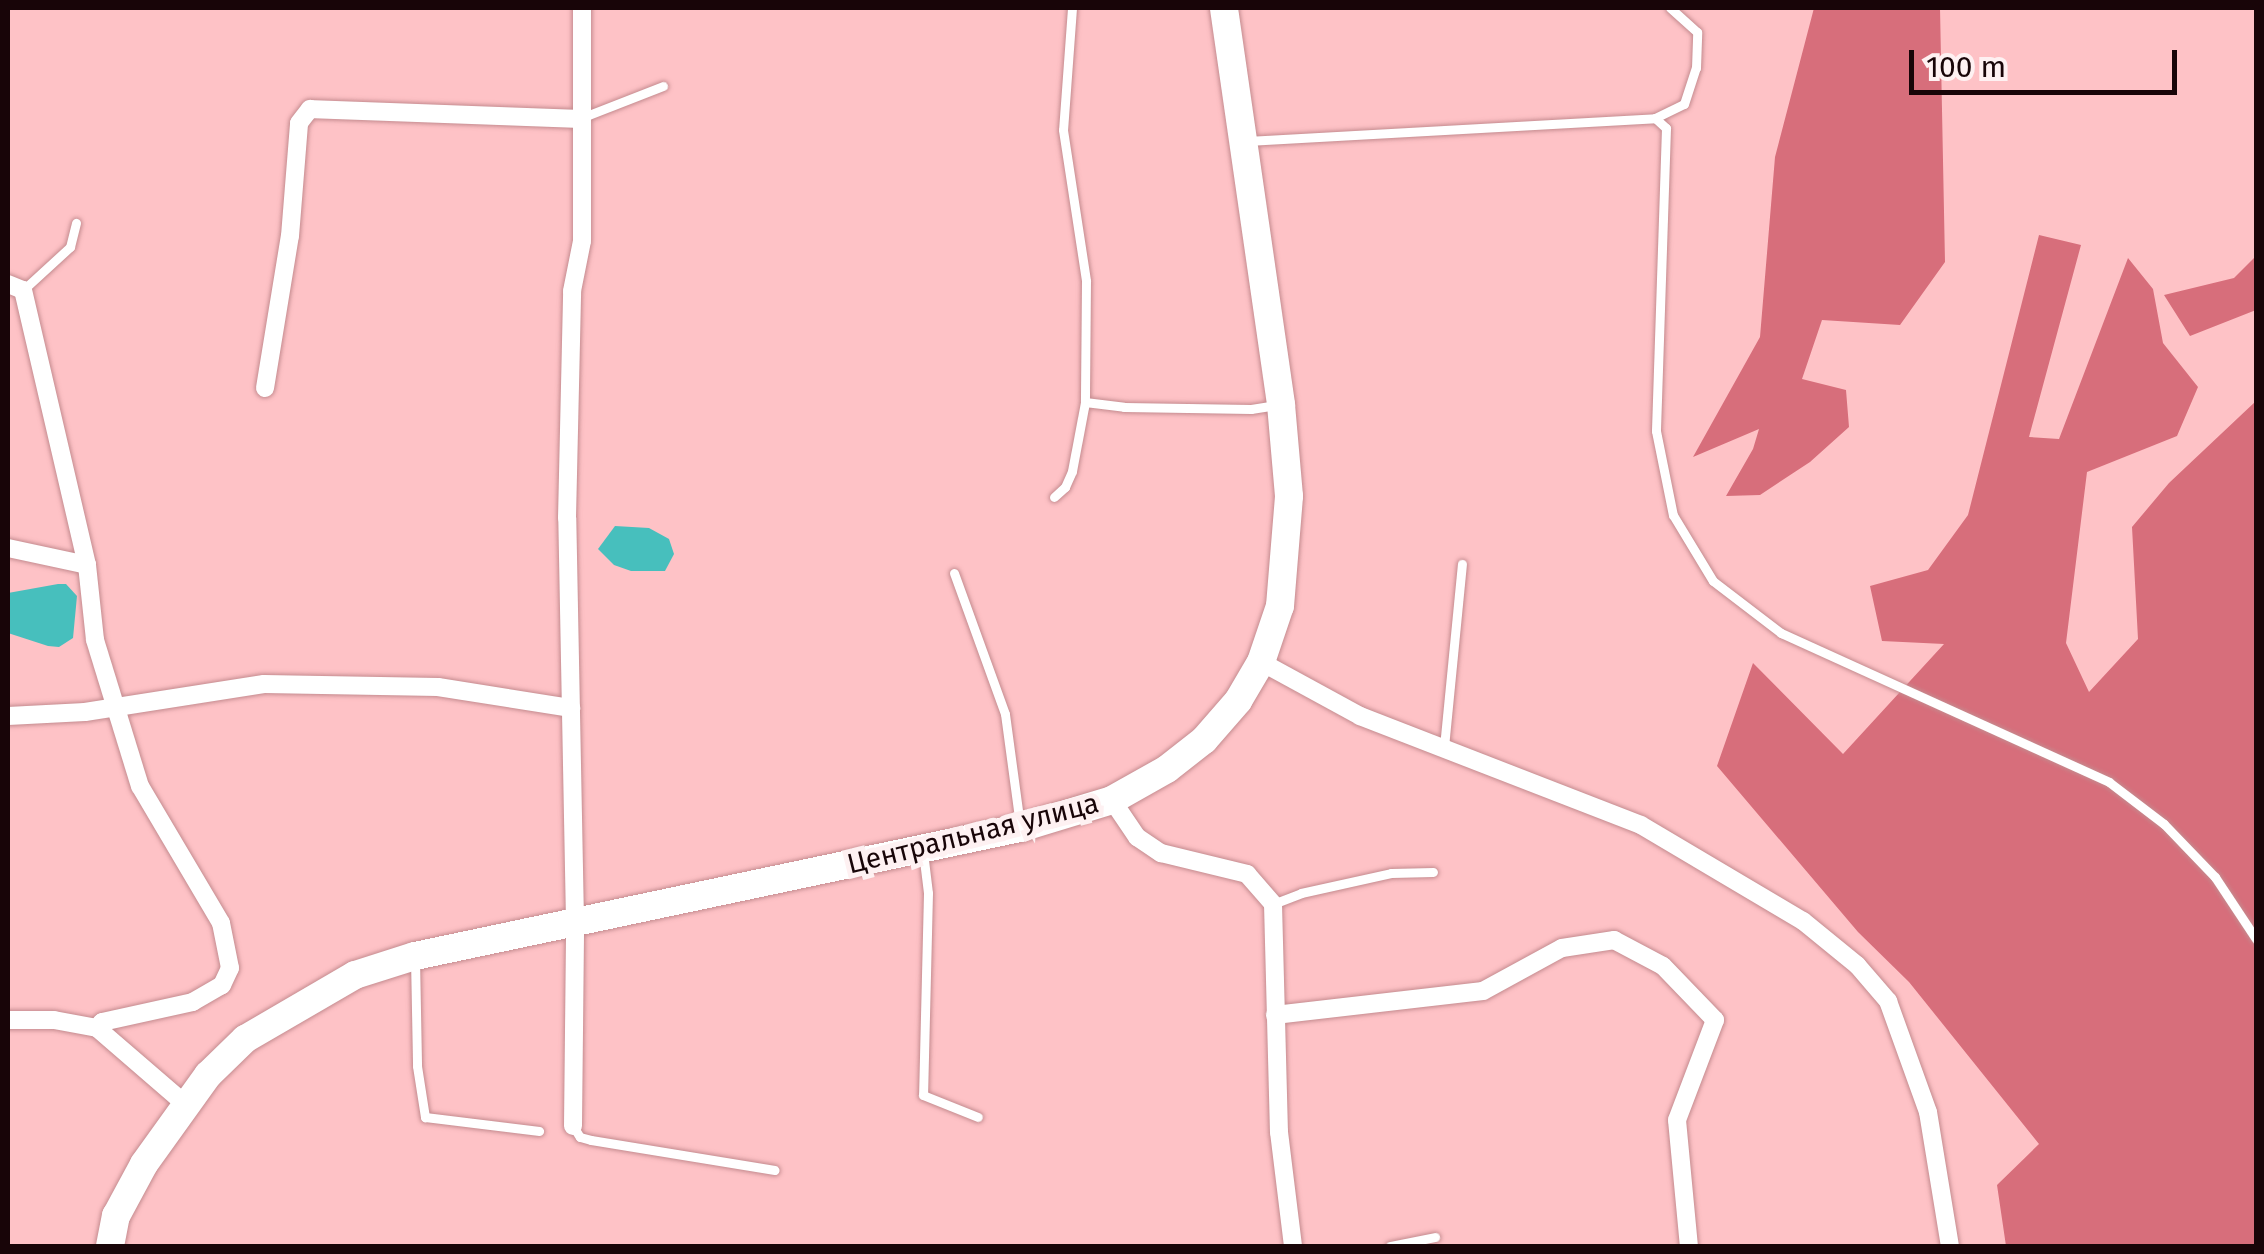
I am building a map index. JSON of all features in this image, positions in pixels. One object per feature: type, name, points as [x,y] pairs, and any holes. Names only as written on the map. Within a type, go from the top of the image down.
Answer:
[{"type":"street","points":[[573,1126],[575,921],[567,518],[572,291],[582,241],[582,8]]},
{"type":"street","name":"Центральная улица","points":[[110,1246],[116,1216],[184,1103],[245,1039],[356,975],[415,956],[1020,828],[1112,800],[1166,769],[1204,740],[1238,701],[1261,662],[1280,606],[1287,561],[1289,496],[1282,404],[1224,8]]},
{"type":"street","points":[[265,388],[290,236],[299,123],[310,108],[579,119]]},
{"type":"street","points":[[15,287],[87,565],[96,640],[113,706],[140,786],[221,924],[230,968],[222,985],[193,1002],[102,1022],[97,1028]]},
{"type":"street","points":[[8,548],[87,565]]},
{"type":"street","points":[[1261,662],[1360,716],[1641,824],[1803,922],[1857,965],[1888,1001],[1928,1112],[1950,1246]]},
{"type":"street","points":[[8,716],[113,706],[264,684],[438,687],[571,708]]},
{"type":"street","points":[[1112,800],[1137,837],[1161,854],[1247,874],[1273,904],[1279,1132],[1293,1246]]},
{"type":"street","points":[[1275,1015],[1483,991],[1562,948],[1614,940],[1663,966],[1715,1020],[1677,1120],[1690,1246]]},
{"type":"street","points":[[8,1020],[54,1020],[97,1028],[184,1103]]},
{"type":"lane","points":[[1054,497],[1065,487],[1072,472],[1085,402],[1086,281],[1063,130],[1072,8]]},
{"type":"lane","points":[[1245,141],[1655,118],[1684,104],[1696,68],[1697,32],[1670,8]]},
{"type":"lane","points":[[579,119],[663,86]]},
{"type":"lane","points":[[1655,118],[1666,128],[1656,431],[1673,515],[1713,581],[1781,633],[2109,782],[2164,824],[2215,876],[2256,939]]},
{"type":"lane","points":[[15,287],[70,246],[76,223]]},
{"type":"lane","points":[[1085,402],[1124,407],[1250,409],[1282,404]]},
{"type":"lane","points":[[1444,747],[1462,564]]},
{"type":"lane","points":[[954,573],[1005,714],[1020,828]]},
{"type":"lane","points":[[923,851],[928,894],[923,1095],[978,1117]]},
{"type":"lane","points":[[1273,904],[1301,893],[1391,873],[1432,872]]},
{"type":"lane","points":[[415,956],[417,1066],[425,1117],[538,1131]]},
{"type":"lane","points":[[573,1126],[580,1137],[591,1140],[775,1170]]},
{"type":"lane","points":[[1390,1246],[1435,1237]]},
{"type":"shaded area","points":[[1814,8],[1940,8],[1945,262],[1900,325],[1822,320],[1802,379],[1846,390],[1849,427],[1810,462],[1760,495],[1726,496],[1753,449],[1759,429],[1693,457],[1760,337],[1775,157]]},
{"type":"shaded area","points":[[2039,235],[2081,245],[2029,437],[2059,439],[2128,258],[2153,289],[2163,343],[2198,387],[2177,436],[2087,472],[2066,643],[2089,692],[2138,639],[2132,527],[2169,483],[2256,401],[2256,1246],[2006,1246],[1997,1185],[2039,1144],[1909,982],[1858,932],[1717,766],[1753,663],[1843,754],[1944,644],[1882,641],[1870,586],[1928,570],[1968,515]]},
{"type":"shaded area","points":[[2256,256],[2256,310],[2190,336],[2164,295],[2234,278]]},
{"type":"water","points":[[615,526],[649,528],[669,539],[674,554],[665,571],[631,571],[614,565],[598,549]]},
{"type":"water","points":[[66,584],[77,596],[73,638],[59,647],[8,633],[8,593]]}]
